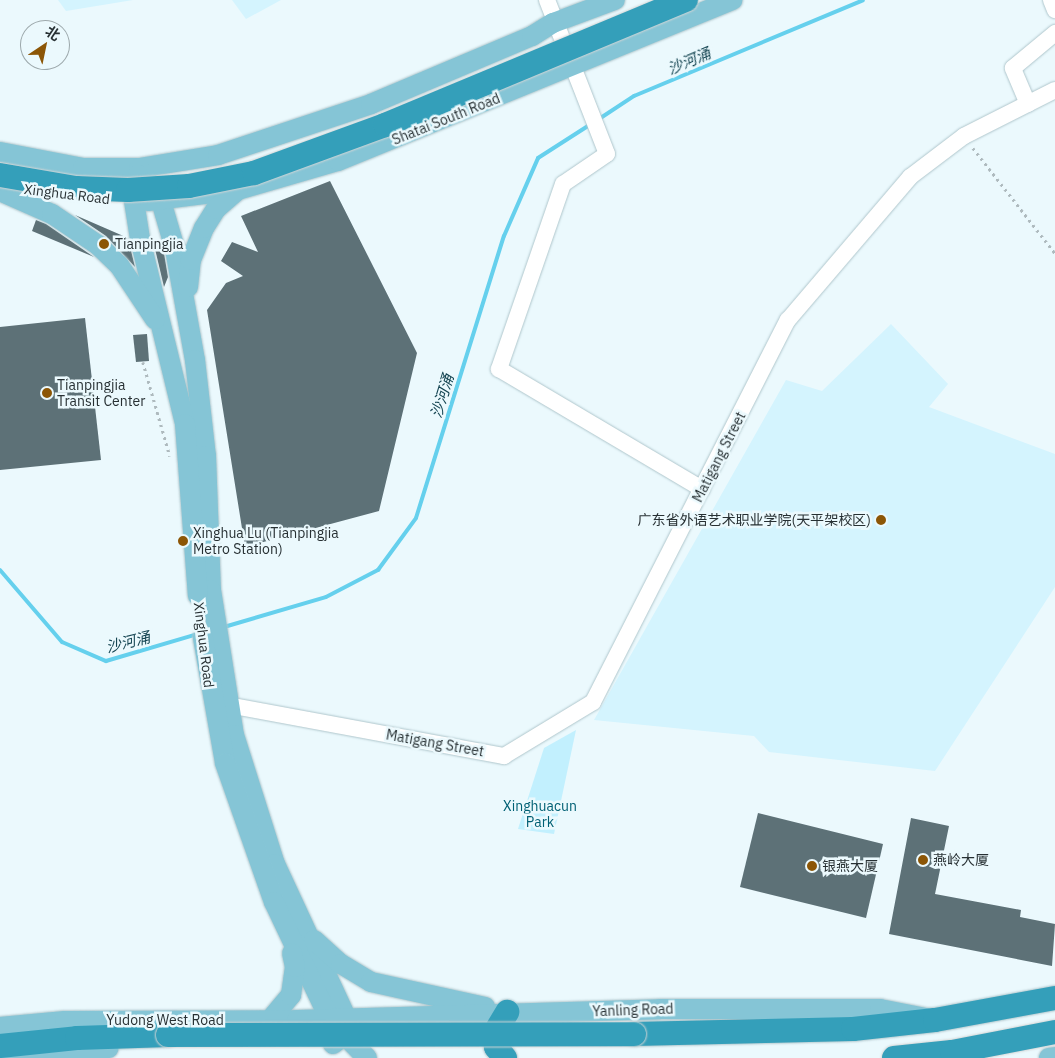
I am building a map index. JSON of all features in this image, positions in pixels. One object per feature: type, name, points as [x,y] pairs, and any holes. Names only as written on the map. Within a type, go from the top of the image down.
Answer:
[{"type":"highway","points":[[0,175],[76,188],[128,190],[190,186],[254,173],[384,125],[686,0]]},
{"type":"highway","name":"Yanling Road","points":[[0,1046],[122,1036],[634,1034],[853,1029],[935,1020],[1055,998]]},
{"type":"highway","points":[[505,1058],[496,1047],[494,1034],[507,1012]]},
{"type":"highway","points":[[894,1058],[952,1052],[1055,1032]]},
{"type":"main road","points":[[139,168],[218,155],[311,126],[492,54],[553,23],[615,0]]},
{"type":"main road","name":"Shatai South Road","points":[[148,201],[238,190],[338,161],[575,66],[732,0]]},
{"type":"main road","name":"Xinghua Road","points":[[0,152],[83,168],[139,168],[148,201],[185,305],[206,456],[204,591]]},
{"type":"main road","name":"Xinghua Road","points":[[0,185],[74,197],[148,201]]},
{"type":"main road","points":[[185,305],[191,260],[204,228],[216,210],[238,190]]},
{"type":"main road","points":[[0,192],[52,214],[98,245],[140,293],[168,340]]},
{"type":"main road","name":"Xinghua Road","points":[[148,201],[140,239],[168,340],[188,449],[225,763],[294,928],[340,1025],[367,1058]]},
{"type":"main road","name":"Xinghua Road","points":[[212,653],[260,824],[294,928]]},
{"type":"main road","points":[[294,928],[341,964],[371,982],[507,1012]]},
{"type":"main road","points":[[270,1020],[291,995],[295,982],[294,928]]},
{"type":"main road","name":"Yanling Road","points":[[340,1025],[507,1012],[857,1008],[901,1011],[935,1020]]},
{"type":"main road","name":"Yudong West Road","points":[[0,1027],[82,1020],[270,1020],[340,1025]]},
{"type":"main road","points":[[4,1058],[120,1047],[324,1046],[340,1025]]},
{"type":"main road","points":[[1049,1058],[1055,1057]]},
{"type":"street","points":[[547,0],[553,23],[575,66],[582,98],[607,154],[563,184],[499,369],[702,490]]},
{"type":"street","points":[[1051,0],[1055,10]]},
{"type":"street","points":[[1028,104],[1013,68],[1055,33]]},
{"type":"street","name":"Matigang Street","points":[[228,705],[504,756],[593,702],[788,320],[910,177],[964,136],[1055,90]]},
{"type":"path","points":[[964,136],[1055,253]]},
{"type":"path","points":[[143,362],[171,460]]},
{"type":"shaded area","points":[[58,0],[133,0],[66,11]]},
{"type":"shaded area","points":[[232,0],[281,0],[246,19]]},
{"type":"shaded area","name":"广东省外语艺术职业学院(天平架校区)","points":[[891,324],[948,384],[929,407],[1055,454],[1055,587],[935,771],[769,752],[754,736],[594,720],[786,380],[822,391]]},
{"type":"green space","name":"Xinghuacun Park","points":[[576,730],[554,834],[518,829],[544,748]]},
{"type":"building","points":[[330,181],[417,353],[379,511],[245,547],[207,310],[226,283],[243,276],[221,261],[232,242],[258,252],[241,216]]},
{"type":"building","points":[[75,215],[128,238],[135,267],[106,236]]},
{"type":"building","points":[[36,220],[46,224],[94,257],[32,231]]},
{"type":"building","points":[[155,249],[164,253],[168,277],[164,287]]},
{"type":"building","name":"Tianpingjia Transit Center","points":[[85,318],[101,460],[0,470],[0,327]]},
{"type":"building","points":[[147,334],[149,361],[136,362],[133,335]]},
{"type":"building","name":"银燕大厦","points":[[758,813],[883,844],[866,918],[740,887]]},
{"type":"building","name":"燕岭大厦","points":[[911,818],[949,826],[935,894],[1021,910],[1020,917],[1055,924],[1052,966],[889,934]]},
{"type":"waterway","name":"沙河涌","points":[[599,119],[634,96],[863,0]]},
{"type":"waterway","name":"沙河涌","points":[[224,627],[326,597],[378,570],[416,518],[504,236],[538,158],[591,124]]},
{"type":"waterway","name":"沙河涌","points":[[0,570],[62,642],[106,661],[198,634]]},
{"type":"place","name":"Tianpingjia","points":[[104,244]]},
{"type":"place","name":"Tianpingjia Transit Center","points":[[47,393]]},
{"type":"place","name":"广东省外语艺术职业学院(天平架校区)","points":[[881,520]]},
{"type":"place","name":"Xinghua Lu (Tianpingjia Metro Station)","points":[[183,541]]},
{"type":"place","name":"燕岭大厦","points":[[923,860]]},
{"type":"place","name":"银燕大厦","points":[[812,866]]}]
